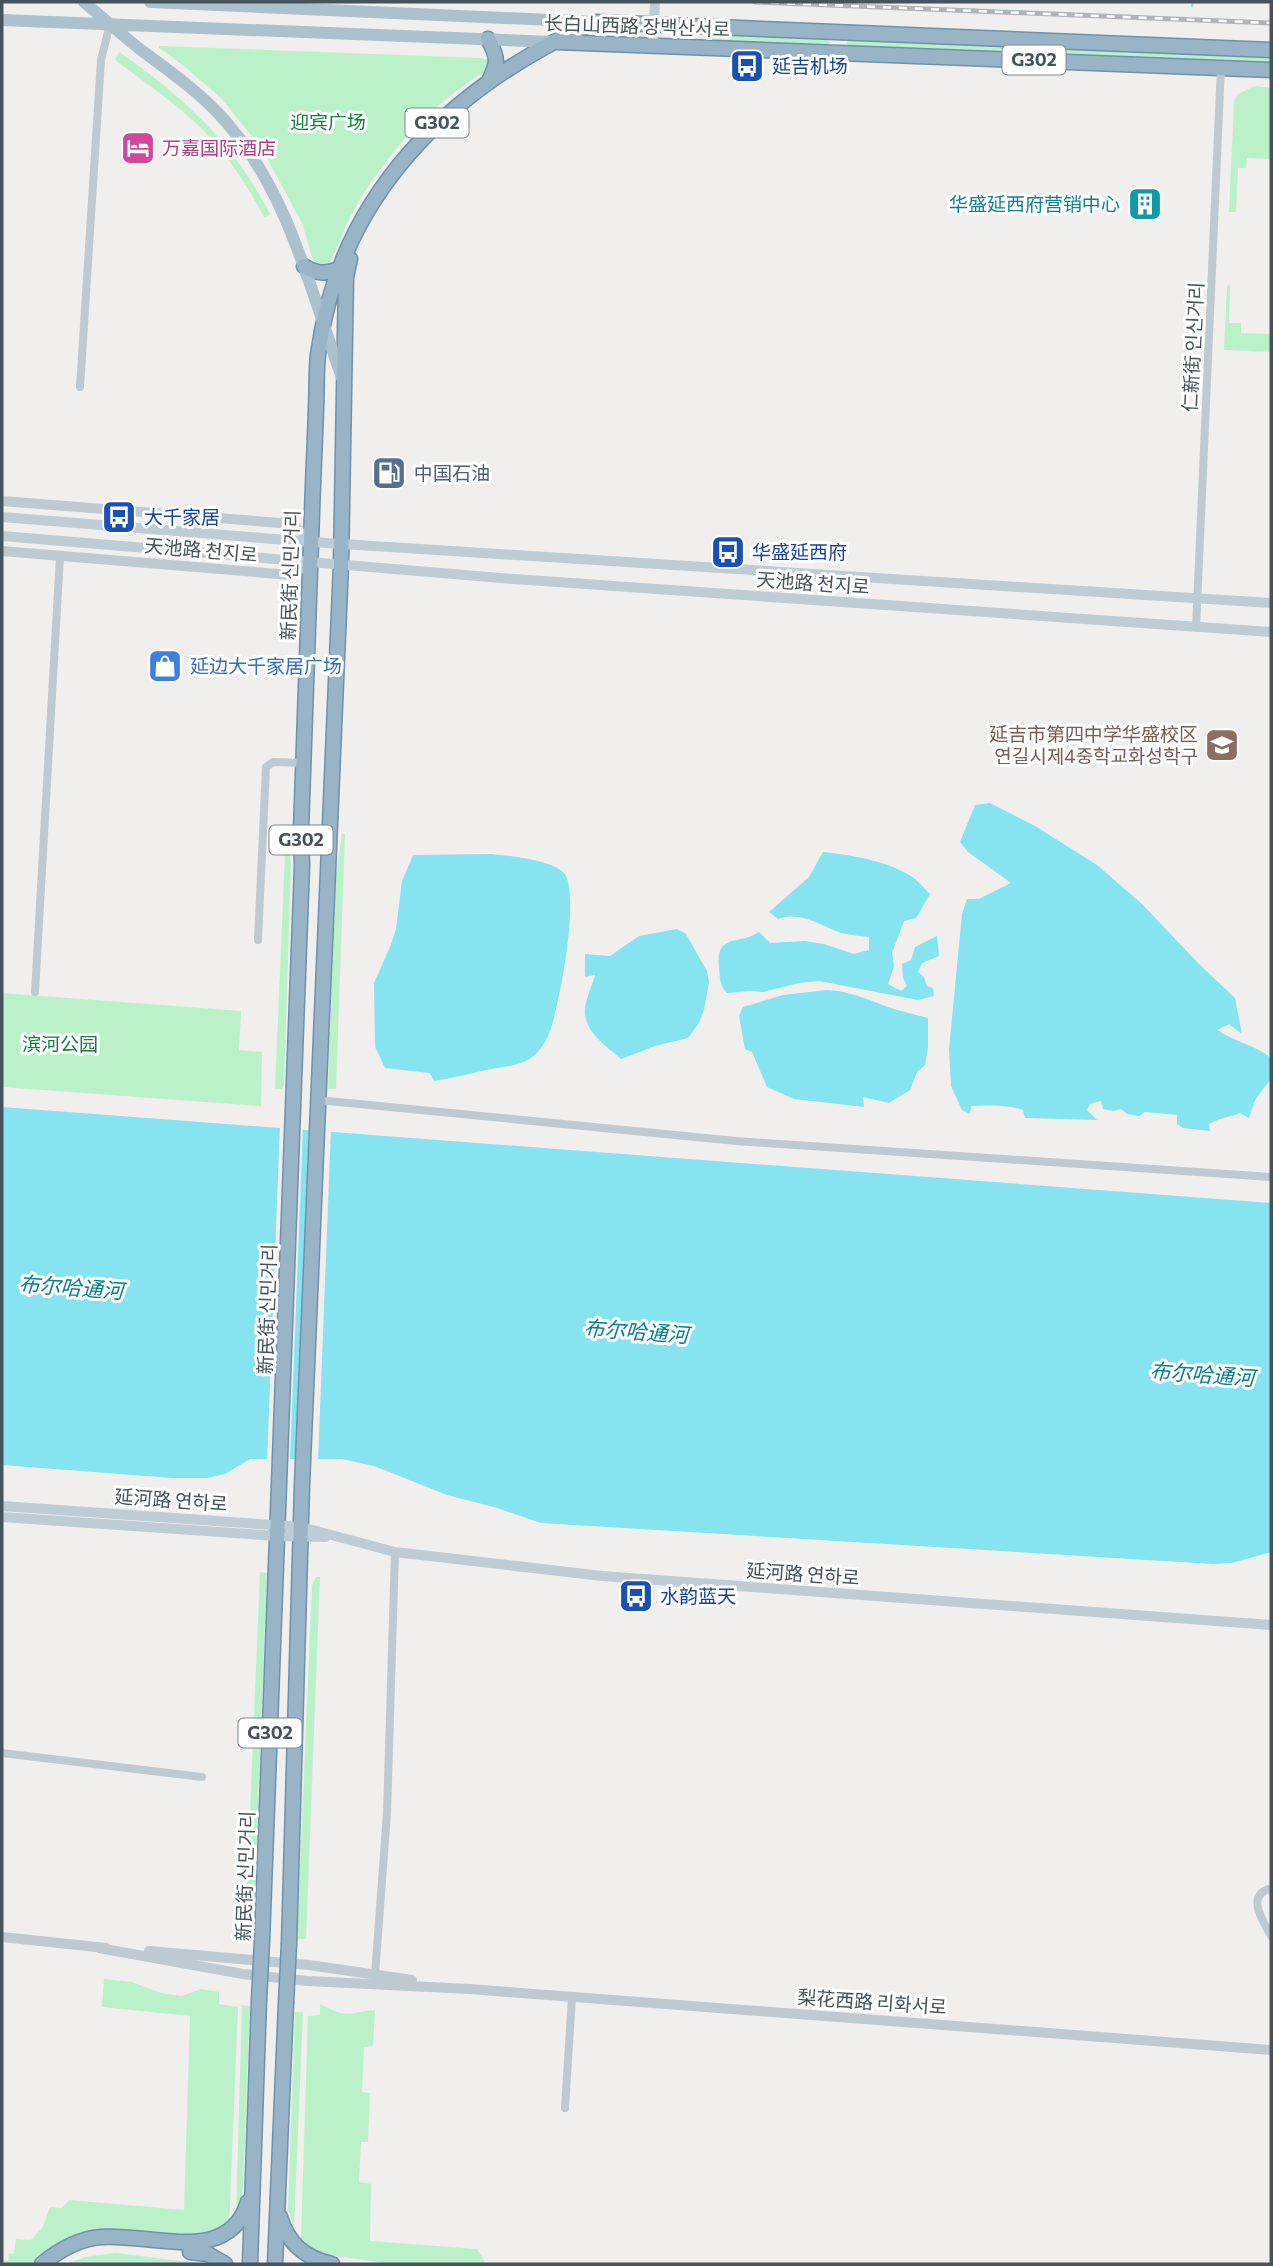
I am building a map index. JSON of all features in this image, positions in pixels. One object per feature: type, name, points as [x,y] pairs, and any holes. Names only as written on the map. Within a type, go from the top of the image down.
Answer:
[{"type":"highway","name":"长白山西路 장백산서로","points":[[596,22],[1271,50]]},
{"type":"highway","name":"新民街 신민거리","points":[[250,2264],[294,1119],[303,763],[318,356],[327,306],[339,269],[379,192],[402,159],[438,122],[488,83],[552,42],[596,22]]},
{"type":"highway","points":[[488,39],[497,62],[488,83]]},
{"type":"highway","name":"长白山西路 장백산서로","points":[[552,42],[1271,70]]},
{"type":"highway","name":"新民街 신민거리","points":[[275,2264],[289,1944],[300,1532],[341,564],[346,277],[355,237]]},
{"type":"highway","points":[[304,266],[318,273],[339,269]]},
{"type":"highway","points":[[294,1092],[318,1097]]},
{"type":"highway","points":[[42,2264],[69,2246],[99,2237],[195,2246],[222,2239],[240,2224],[253,2181]]},
{"type":"highway","points":[[277,2208],[284,2231],[298,2248],[318,2261],[332,2264]]},
{"type":"highway","points":[[53,2264],[81,2250],[106,2244],[208,2254],[225,2264]]},
{"type":"main road","name":"新民街 신민거리","points":[[84,2],[191,86],[233,130],[264,175],[279,202],[304,266],[343,381]]},
{"type":"main road","name":"长白山西路 장백산서로","points":[[150,2],[596,22]]},
{"type":"main road","name":"长白山西路 장백산서로","points":[[2,20],[552,42]]},
{"type":"main road","name":"新民街 신민거리","points":[[311,290],[318,356]]},
{"type":"main road","name":"天池路 천지로","points":[[2,517],[311,542],[1271,603]]},
{"type":"main road","name":"天池路 천지로","points":[[2,536],[542,582],[1271,632]]},
{"type":"main road","name":"延河路 연하로","points":[[2,1506],[336,1536],[395,1552],[602,1576],[1271,1625]]},
{"type":"main road","name":"延河路 연하로","points":[[2,1517],[277,1530]]},
{"type":"street","points":[[653,46],[655,2]]},
{"type":"street","points":[[80,387],[100,60],[110,24]]},
{"type":"street","name":"仁新街 인신거리","points":[[1196,628],[1221,67]]},
{"type":"street","name":"天池路 천지로","points":[[2,500],[293,524],[311,542]]},
{"type":"street","name":"天池路 천지로","points":[[2,551],[292,575],[310,562]]},
{"type":"street","points":[[35,992],[60,556]]},
{"type":"street","points":[[258,940],[266,766],[273,762],[303,763]]},
{"type":"street","points":[[318,1097],[736,1141],[1271,1177]]},
{"type":"street","points":[[375,1975],[387,1813],[395,1552]]},
{"type":"street","points":[[2,1753],[202,1777]]},
{"type":"street","points":[[1271,1891],[1268,1889],[1262,1892],[1257,1905],[1271,1936]]},
{"type":"street","name":"梨花西路 리화서로","points":[[2,1937],[99,1948],[243,1958],[469,1989]]},
{"type":"street","name":"梨花西路 리화서로","points":[[99,1948],[243,1974],[308,1981],[469,1989],[1271,2050]]},
{"type":"street","points":[[565,2108],[572,1997]]},
{"type":"green space","points":[[709,35],[830,42],[827,46],[709,41],[706,37]]},
{"type":"green space","points":[[849,40],[1271,58],[1271,63],[849,47],[846,43]]},
{"type":"green space","name":"迎宾广场","points":[[159,46],[481,58],[491,61],[488,70],[446,99],[391,154],[349,219],[329,264],[321,266],[313,260],[302,223],[262,149],[222,99]]},
{"type":"green space","points":[[119,52],[165,86],[206,124],[241,166],[270,215],[264,217],[238,173],[205,132],[173,103],[115,60]]},
{"type":"green space","points":[[1254,86],[1271,88],[1271,159],[1247,158],[1246,168],[1238,168],[1236,212],[1229,212],[1234,101],[1238,94]]},
{"type":"green space","points":[[1230,284],[1229,323],[1241,323],[1241,333],[1271,334],[1271,352],[1224,350],[1227,286]]},
{"type":"green space","points":[[286,829],[289,829],[291,864],[284,1086],[275,1089]]},
{"type":"green space","points":[[342,833],[345,834],[336,1089],[328,1089],[336,873]]},
{"type":"green space","name":"滨河公园","points":[[2,993],[241,1011],[239,1050],[262,1052],[261,1106],[2,1087]]},
{"type":"green space","points":[[260,1572],[267,1573],[253,1931],[245,1931]]},
{"type":"green space","points":[[316,1577],[320,1577],[306,1939],[297,1939],[312,1586]]},
{"type":"green space","points":[[104,1979],[132,1982],[161,1993],[182,1996],[201,1989],[219,1992],[219,2004],[238,2007],[229,2226],[212,2236],[96,2231],[61,2241],[34,2264],[2,2264],[2,2260],[8,2261],[9,2253],[14,2254],[16,2239],[31,2240],[43,2227],[50,2207],[62,2208],[69,2200],[184,2210],[190,2016],[102,2007]]},
{"type":"green space","points":[[320,2004],[343,2013],[375,2010],[373,2046],[364,2047],[362,2092],[370,2093],[368,2142],[361,2142],[359,2182],[371,2184],[370,2241],[477,2249],[486,2264],[391,2264],[323,2254],[314,2251],[301,2239],[308,2016],[320,2015]]},
{"type":"green space","points":[[242,2005],[250,2006],[243,2187],[236,2215]]},
{"type":"green space","points":[[295,2012],[303,2012],[294,2228],[288,2209]]},
{"type":"green space","points":[[115,2253],[207,2264],[67,2264],[85,2257]]},
{"type":"water","points":[[990,803],[1035,826],[1097,865],[1142,904],[1235,998],[1242,1034],[1229,1024],[1217,1030],[1271,1058],[1270,1080],[1255,1100],[1249,1118],[1240,1113],[1221,1119],[1209,1124],[1210,1131],[1183,1128],[1177,1124],[1177,1115],[1145,1112],[1139,1116],[1127,1114],[1121,1109],[1103,1109],[1101,1101],[1090,1104],[1087,1110],[1097,1120],[1025,1118],[1023,1110],[1012,1107],[971,1106],[970,1114],[962,1110],[951,1086],[949,1049],[962,914],[967,899],[979,899],[1011,883],[968,852],[960,842],[975,805]]},
{"type":"water","points":[[823,852],[889,866],[912,877],[930,894],[916,918],[904,921],[892,953],[894,966],[888,984],[901,991],[907,986],[903,978],[902,964],[911,960],[915,947],[937,936],[939,956],[922,963],[918,972],[924,977],[927,986],[933,988],[934,996],[918,1000],[819,981],[763,992],[727,993],[724,990],[720,974],[721,949],[725,944],[759,932],[770,943],[805,941],[854,954],[869,950],[869,937],[841,933],[802,918],[778,919],[769,912],[809,877]]},
{"type":"water","points":[[492,854],[530,859],[550,865],[564,873],[569,884],[566,952],[558,1003],[548,1036],[537,1053],[524,1062],[450,1078],[434,1081],[430,1073],[385,1068],[375,1047],[374,983],[396,929],[402,881],[413,855]]},
{"type":"water","points":[[677,929],[686,934],[707,971],[709,982],[699,1023],[688,1038],[655,1046],[621,1059],[597,1037],[585,1017],[595,975],[585,977],[585,954],[610,956],[639,936]]},
{"type":"water","points":[[827,990],[849,993],[928,1018],[925,1065],[917,1072],[910,1090],[889,1103],[863,1097],[864,1107],[794,1099],[767,1087],[752,1052],[745,1049],[739,1016],[743,1007],[783,995]]},
{"type":"water","name":"布尔哈通河","points":[[2,1107],[1271,1203],[1271,1552],[1232,1563],[1213,1564],[541,1523],[447,1495],[374,1466],[342,1459],[250,1459],[225,1474],[207,1478],[172,1478],[2,1465]]},
{"type":"pier","points":[[280,1125],[303,1126],[290,1461],[267,1462]]},
{"type":"pier","points":[[309,1127],[331,1128],[318,1461],[296,1461]]},
{"type":"waterway","points":[[1192,6],[1193,2]]},
{"type":"railway","points":[[755,2],[1271,23]]},
{"type":"place","name":"延吉机场","points":[[747,66]]},
{"type":"place","name":"万嘉国际酒店","points":[[138,148]]},
{"type":"place","name":"华盛延西府营销中心","points":[[1145,204]]},
{"type":"place","name":"中国石油","points":[[389,473]]},
{"type":"place","name":"大千家居","points":[[119,517]]},
{"type":"place","name":"华盛延西府","points":[[728,552]]},
{"type":"place","name":"延边大千家居广场","points":[[165,666]]},
{"type":"place","name":"延吉市第四中学华盛校区 연길시제4중학교화성학구","points":[[1222,745]]},
{"type":"place","name":"水韵蓝天","points":[[636,1596]]}]
